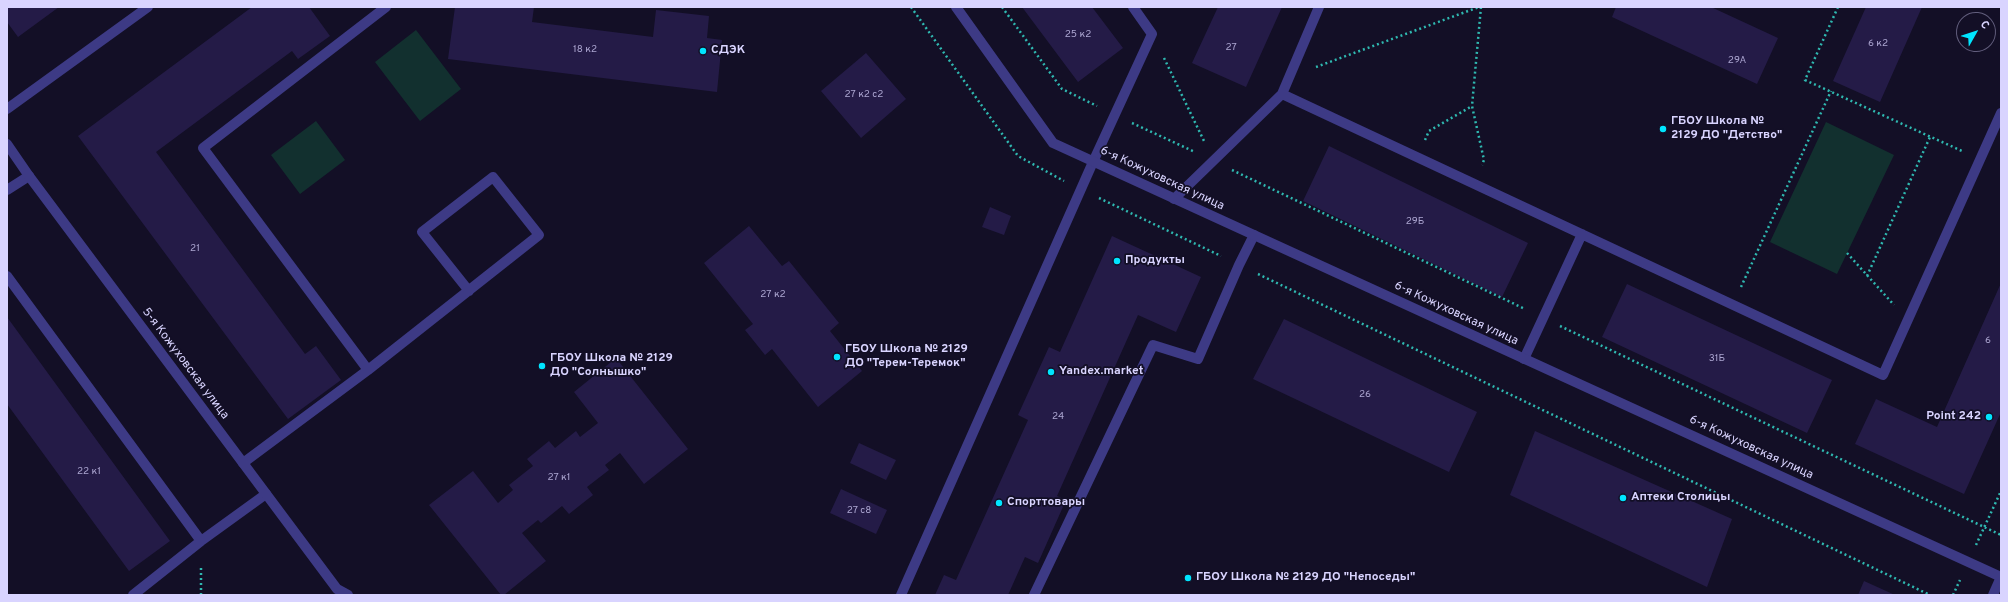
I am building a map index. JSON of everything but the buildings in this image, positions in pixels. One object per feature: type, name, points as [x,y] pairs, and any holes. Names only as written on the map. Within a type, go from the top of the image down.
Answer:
[{"type":"street","points":[[7,109],[148,7]]},
{"type":"street","points":[[368,370],[203,148],[386,7]]},
{"type":"street","name":"6-я Кожуховская улица","points":[[956,7],[1053,143],[2001,577]]},
{"type":"street","points":[[901,595],[1093,162],[1152,34],[1133,7]]},
{"type":"street","points":[[1174,199],[1282,94],[1320,7]]},
{"type":"street","points":[[1282,94],[1883,375],[2001,113]]},
{"type":"street","name":"5-я Кожуховская улица","points":[[7,144],[29,176],[337,589],[348,595]]},
{"type":"street","points":[[7,190],[29,176]]},
{"type":"street","points":[[243,464],[368,370],[469,291],[540,235],[494,178],[422,232],[469,291]]},
{"type":"street","points":[[1524,359],[1582,234]]},
{"type":"street","points":[[1034,595],[1153,345],[1198,359],[1239,265],[1254,235]]},
{"type":"street","points":[[7,276],[201,541]]},
{"type":"street","points":[[133,595],[201,541],[266,494]]},
{"type":"street","points":[[1993,595],[2001,577]]},
{"type":"path","points":[[911,7],[1018,156],[1081,190],[1930,595]]},
{"type":"path","points":[[1002,7],[1062,89],[2001,534]]},
{"type":"path","points":[[1290,77],[1480,7],[1472,106],[1484,160],[1473,184]]},
{"type":"path","points":[[1838,7],[1806,80],[1980,159]]},
{"type":"path","points":[[1152,34],[1213,161]]},
{"type":"path","points":[[1733,305],[1831,91]]},
{"type":"path","points":[[1429,132],[1472,106]]},
{"type":"path","points":[[1867,276],[1930,137]]},
{"type":"path","points":[[1847,253],[1907,320]]},
{"type":"green space","points":[[416,30],[461,89],[420,121],[375,62]]},
{"type":"green space","points":[[316,121],[345,160],[300,194],[271,155]]},
{"type":"green space","points":[[1826,122],[1894,155],[1837,274],[1770,242]]},
{"type":"place","name":"СДЭК","points":[[703,51]]},
{"type":"place","name":"ГБОУ Школа № 2129 ДО \"Детство\"","points":[[1663,129]]},
{"type":"place","name":"Продукты","points":[[1117,261]]},
{"type":"place","name":"ГБОУ Школа № 2129 ДО \"Терем-Теремок\"","points":[[837,357]]},
{"type":"place","name":"ГБОУ Школа № 2129 ДО \"Солнышко\"","points":[[542,366]]},
{"type":"place","name":"Yandex.market","points":[[1051,372]]},
{"type":"place","name":"Point 242","points":[[1989,417]]},
{"type":"place","name":"Аптеки Столицы","points":[[1623,498]]},
{"type":"place","name":"Спорттовары","points":[[999,503]]},
{"type":"place","name":"ГБОУ Школа № 2129 ДО \"Непоседы\"","points":[[1188,578]]}]
